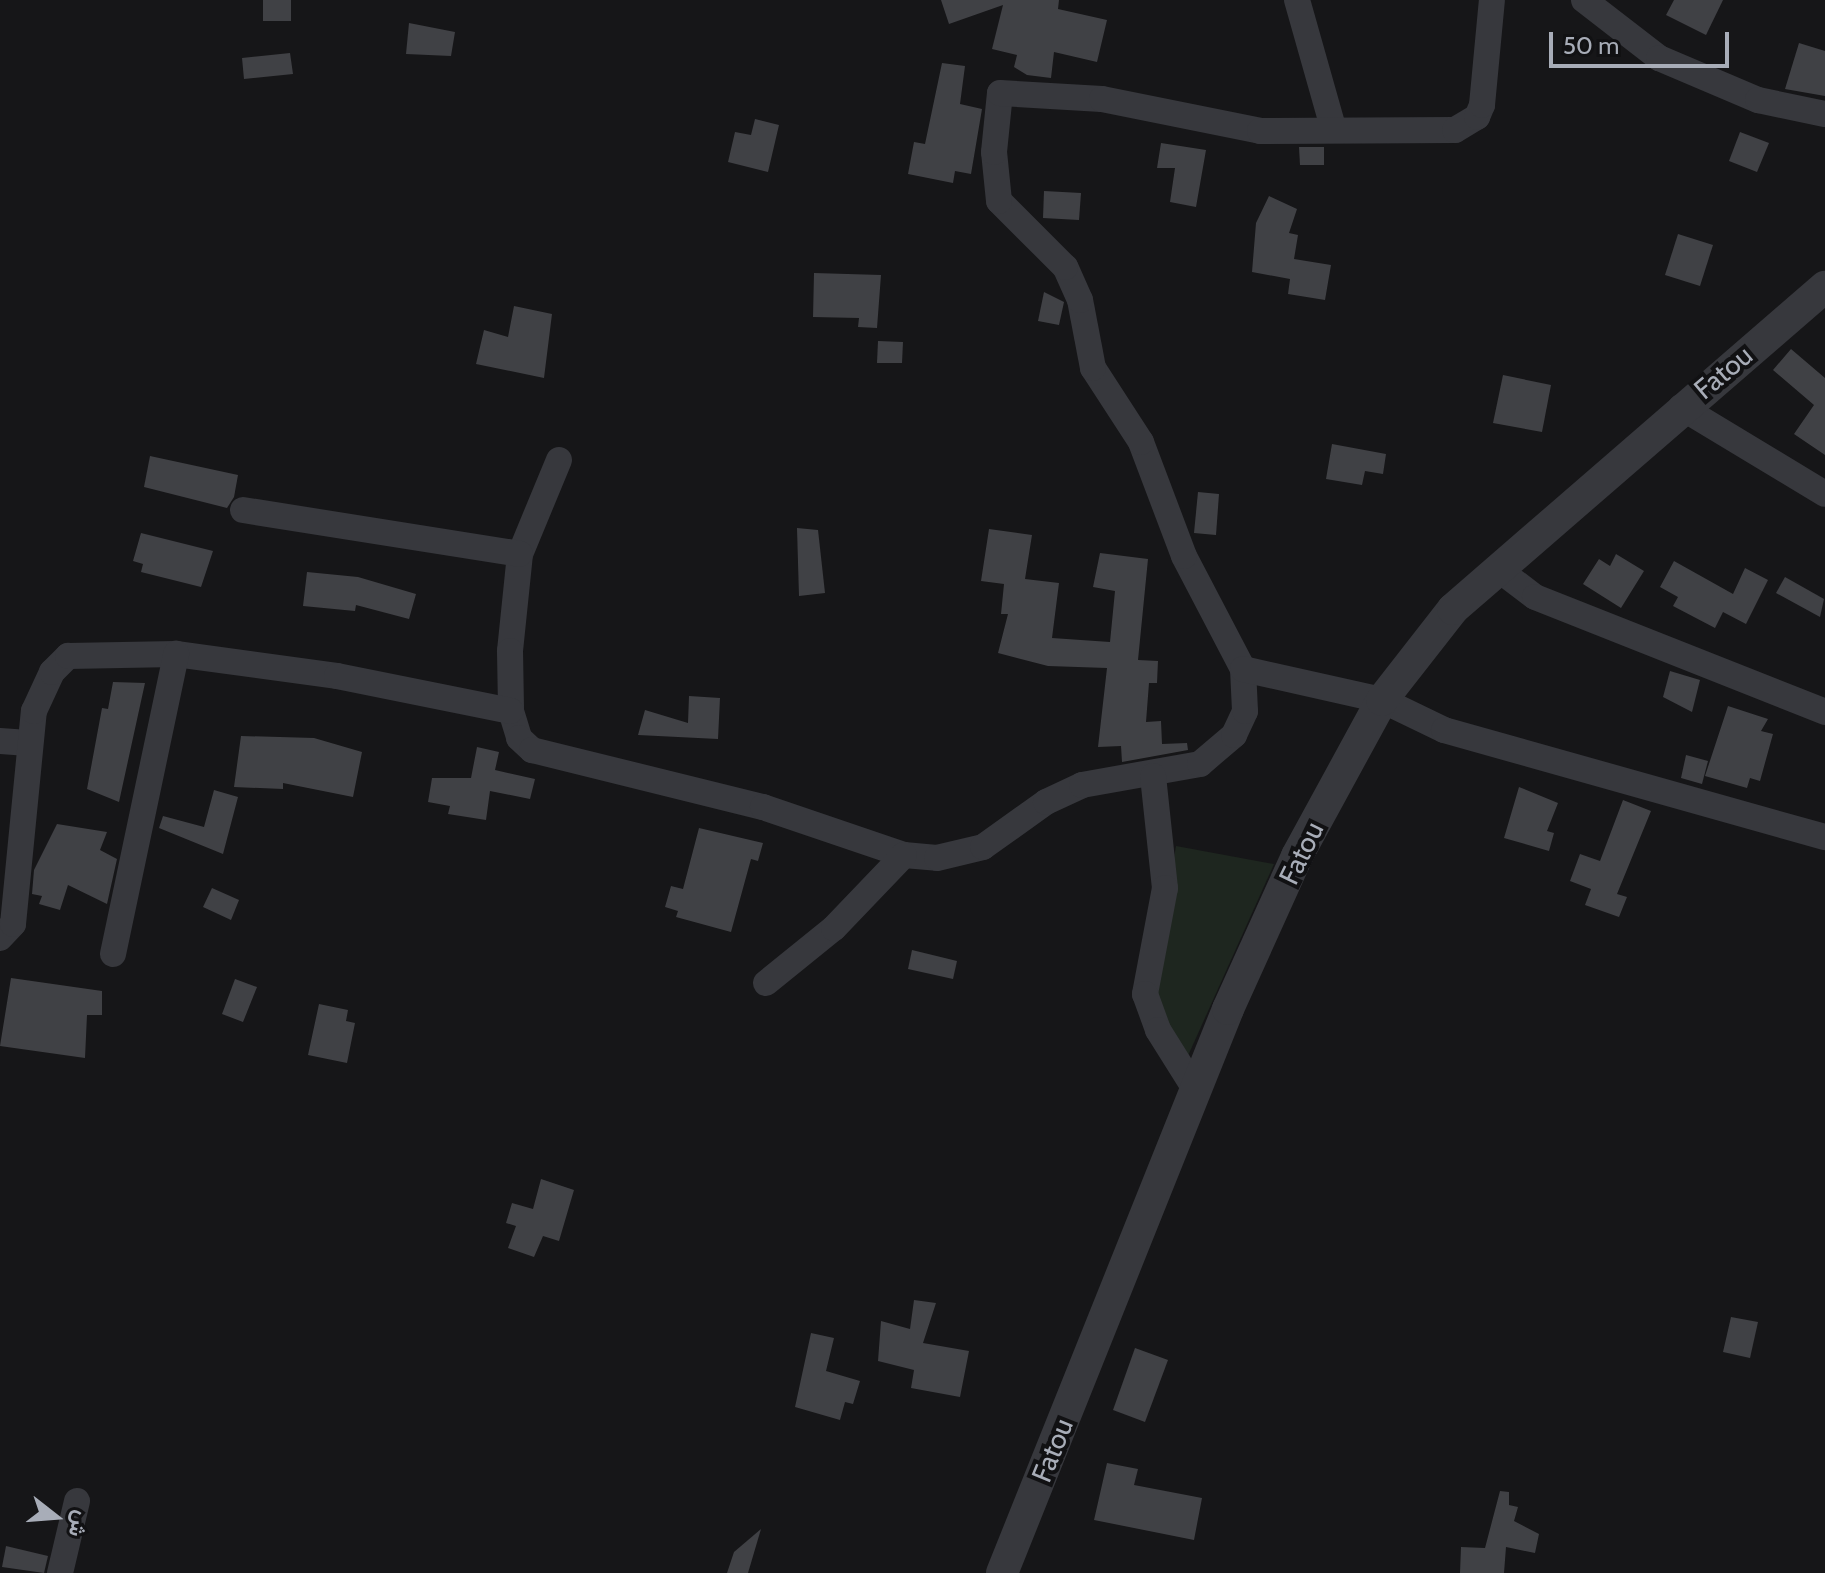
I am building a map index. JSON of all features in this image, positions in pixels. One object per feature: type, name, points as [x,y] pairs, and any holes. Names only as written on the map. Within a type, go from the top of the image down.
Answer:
[{"type":"street","points":[[1297,0],[1333,127]]},
{"type":"street","points":[[1584,0],[1659,58],[1758,100],[1825,114]]},
{"type":"street","points":[[559,460],[520,554],[511,711],[519,738],[532,750],[763,807],[904,855],[937,858],[983,847],[1046,802],[1082,785],[1153,776],[1200,764],[1234,735],[1245,711],[1243,669],[1184,556],[1141,442],[1093,368],[1080,300],[1065,267],[999,201],[996,115],[1000,93],[1102,99],[1225,128],[1466,127],[1482,105],[1492,1]]},
{"type":"street","name":"Fatou","points":[[1002,1573],[1195,1089],[1297,856],[1382,700],[1453,609],[1681,407],[1825,287]]},
{"type":"street","points":[[1681,407],[1825,494]]},
{"type":"street","points":[[243,510],[520,554]]},
{"type":"street","points":[[1498,569],[1535,597],[1825,712]]},
{"type":"street","points":[[0,938],[13,924],[28,743],[34,711],[52,672],[68,656],[176,654],[337,676],[511,711]]},
{"type":"street","points":[[113,954],[176,654]]},
{"type":"street","points":[[1243,669],[1382,700],[1444,730],[1825,837]]},
{"type":"street","points":[[0,741],[28,743]]},
{"type":"street","points":[[1153,776],[1165,888],[1145,994],[1158,1030],[1195,1089]]},
{"type":"street","points":[[766,983],[834,928],[904,855]]},
{"type":"street","points":[[60,1573],[77,1501]]},
{"type":"shaded area","points":[[1176,846],[1274,864],[1187,1058],[1150,1004]]},
{"type":"building","points":[[263,0],[291,0],[291,21],[263,21]]},
{"type":"building","points":[[941,0],[1059,0],[1058,9],[1107,20],[1097,62],[1054,52],[1051,78],[1027,75],[1014,67],[1017,55],[992,49],[1003,5],[949,24]]},
{"type":"building","points":[[1674,0],[1723,0],[1706,35],[1666,15]]},
{"type":"building","points":[[409,23],[455,32],[451,56],[406,54]]},
{"type":"building","points":[[1799,43],[1825,51],[1825,96],[1785,89]]},
{"type":"building","points":[[290,53],[293,74],[244,79],[242,58]]},
{"type":"building","points":[[942,63],[965,66],[960,104],[982,109],[971,174],[955,171],[953,183],[908,174],[914,142],[925,144]]},
{"type":"building","points":[[755,119],[779,125],[768,172],[728,162],[735,132],[751,135]]},
{"type":"building","points":[[1740,132],[1769,143],[1757,172],[1729,161]]},
{"type":"building","points":[[1161,143],[1206,150],[1196,207],[1170,202],[1175,168],[1157,168]]},
{"type":"building","points":[[1299,147],[1324,147],[1324,165],[1300,165]]},
{"type":"building","points":[[1044,191],[1081,193],[1079,220],[1043,218]]},
{"type":"building","points":[[1269,196],[1297,209],[1289,233],[1298,235],[1294,259],[1331,265],[1325,300],[1288,294],[1290,279],[1252,272],[1256,223]]},
{"type":"building","points":[[1678,234],[1713,245],[1700,286],[1665,275]]},
{"type":"building","points":[[814,273],[881,275],[877,328],[858,327],[859,318],[813,317]]},
{"type":"building","points":[[1044,292],[1064,302],[1059,325],[1038,321]]},
{"type":"building","points":[[514,306],[552,314],[544,378],[476,364],[484,330],[508,337]]},
{"type":"building","points":[[878,341],[903,342],[902,363],[877,363]]},
{"type":"building","points":[[1791,349],[1825,378],[1825,455],[1794,434],[1814,405],[1773,370]]},
{"type":"building","points":[[1503,375],[1551,385],[1542,432],[1493,423]]},
{"type":"building","points":[[1332,444],[1386,454],[1383,474],[1365,471],[1362,485],[1326,479]]},
{"type":"building","points":[[150,456],[238,475],[234,497],[227,508],[144,487]]},
{"type":"building","points":[[1198,492],[1219,494],[1216,535],[1194,533]]},
{"type":"building","points":[[797,528],[818,530],[825,593],[799,596]]},
{"type":"building","points":[[989,529],[1032,535],[1025,579],[1059,583],[1052,638],[1110,642],[1115,591],[1093,587],[1100,553],[1148,559],[1138,660],[1158,661],[1157,683],[1149,683],[1146,722],[1161,721],[1162,744],[1187,743],[1188,750],[1122,762],[1121,746],[1098,747],[1107,668],[1048,666],[998,653],[1008,614],[1001,614],[1004,584],[981,581]]},
{"type":"building","points":[[141,533],[213,551],[201,587],[141,572],[143,564],[133,561]]},
{"type":"building","points":[[1616,554],[1644,571],[1621,608],[1583,584],[1599,559],[1610,566]]},
{"type":"building","points":[[1674,561],[1733,594],[1745,568],[1768,580],[1746,624],[1723,612],[1715,628],[1673,606],[1678,597],[1660,587]]},
{"type":"building","points":[[307,572],[358,577],[416,594],[409,619],[356,605],[355,611],[303,606]]},
{"type":"building","points":[[1785,577],[1824,599],[1820,617],[1776,593]]},
{"type":"building","points":[[1670,671],[1700,680],[1692,712],[1663,697]]},
{"type":"building","points":[[113,682],[145,683],[119,802],[87,789],[102,708],[108,709]]},
{"type":"building","points":[[689,696],[720,698],[718,739],[638,735],[645,710],[688,723]]},
{"type":"building","points":[[1728,706],[1768,719],[1761,731],[1773,734],[1760,781],[1750,778],[1747,788],[1705,776]]},
{"type":"building","points":[[241,736],[314,738],[362,752],[353,797],[283,783],[283,789],[234,787]]},
{"type":"building","points":[[477,747],[499,752],[495,770],[535,779],[530,799],[490,791],[486,820],[448,814],[450,806],[428,802],[432,778],[471,778]]},
{"type":"building","points":[[1686,755],[1708,761],[1702,784],[1681,778]]},
{"type":"building","points":[[1519,787],[1558,803],[1547,831],[1554,833],[1549,851],[1504,838]]},
{"type":"building","points":[[214,790],[238,797],[223,854],[159,828],[163,816],[204,827]]},
{"type":"building","points":[[1623,800],[1651,811],[1617,894],[1627,897],[1619,917],[1585,905],[1591,889],[1570,881],[1580,854],[1600,861]]},
{"type":"building","points":[[57,824],[107,832],[100,850],[117,859],[107,904],[68,885],[60,910],[39,904],[42,896],[32,894],[34,870]]},
{"type":"building","points":[[699,828],[763,843],[758,861],[751,859],[731,932],[676,917],[678,911],[665,907],[671,886],[683,889]]},
{"type":"building","points":[[212,888],[239,900],[231,920],[203,907]]},
{"type":"building","points":[[912,950],[957,961],[953,979],[908,969]]},
{"type":"building","points":[[11,978],[102,991],[102,1015],[87,1015],[85,1058],[0,1046]]},
{"type":"building","points":[[235,979],[257,987],[243,1022],[222,1014]]},
{"type":"building","points":[[319,1004],[348,1010],[346,1021],[355,1023],[347,1063],[308,1055]]},
{"type":"building","points":[[541,1179],[574,1190],[559,1241],[543,1236],[534,1257],[508,1248],[516,1226],[506,1223],[512,1203],[533,1209]]},
{"type":"building","points":[[914,1300],[936,1303],[923,1343],[969,1351],[960,1397],[911,1388],[914,1370],[878,1361],[881,1321],[910,1329]]},
{"type":"building","points":[[1731,1317],[1758,1322],[1750,1358],[1723,1352]]},
{"type":"building","points":[[811,1333],[834,1338],[826,1371],[860,1381],[853,1404],[845,1402],[840,1420],[795,1407]]},
{"type":"building","points":[[1135,1348],[1168,1360],[1145,1422],[1113,1410]]},
{"type":"building","points":[[1107,1463],[1138,1469],[1134,1485],[1202,1498],[1194,1540],[1094,1520]]},
{"type":"building","points":[[1500,1491],[1509,1492],[1509,1505],[1518,1507],[1514,1521],[1539,1534],[1535,1553],[1506,1547],[1504,1573],[1460,1573],[1461,1547],[1485,1548]]},
{"type":"building","points":[[761,1529],[748,1573],[727,1573],[734,1552]]},
{"type":"building","points":[[6,1546],[48,1556],[44,1573],[2,1567]]}]
